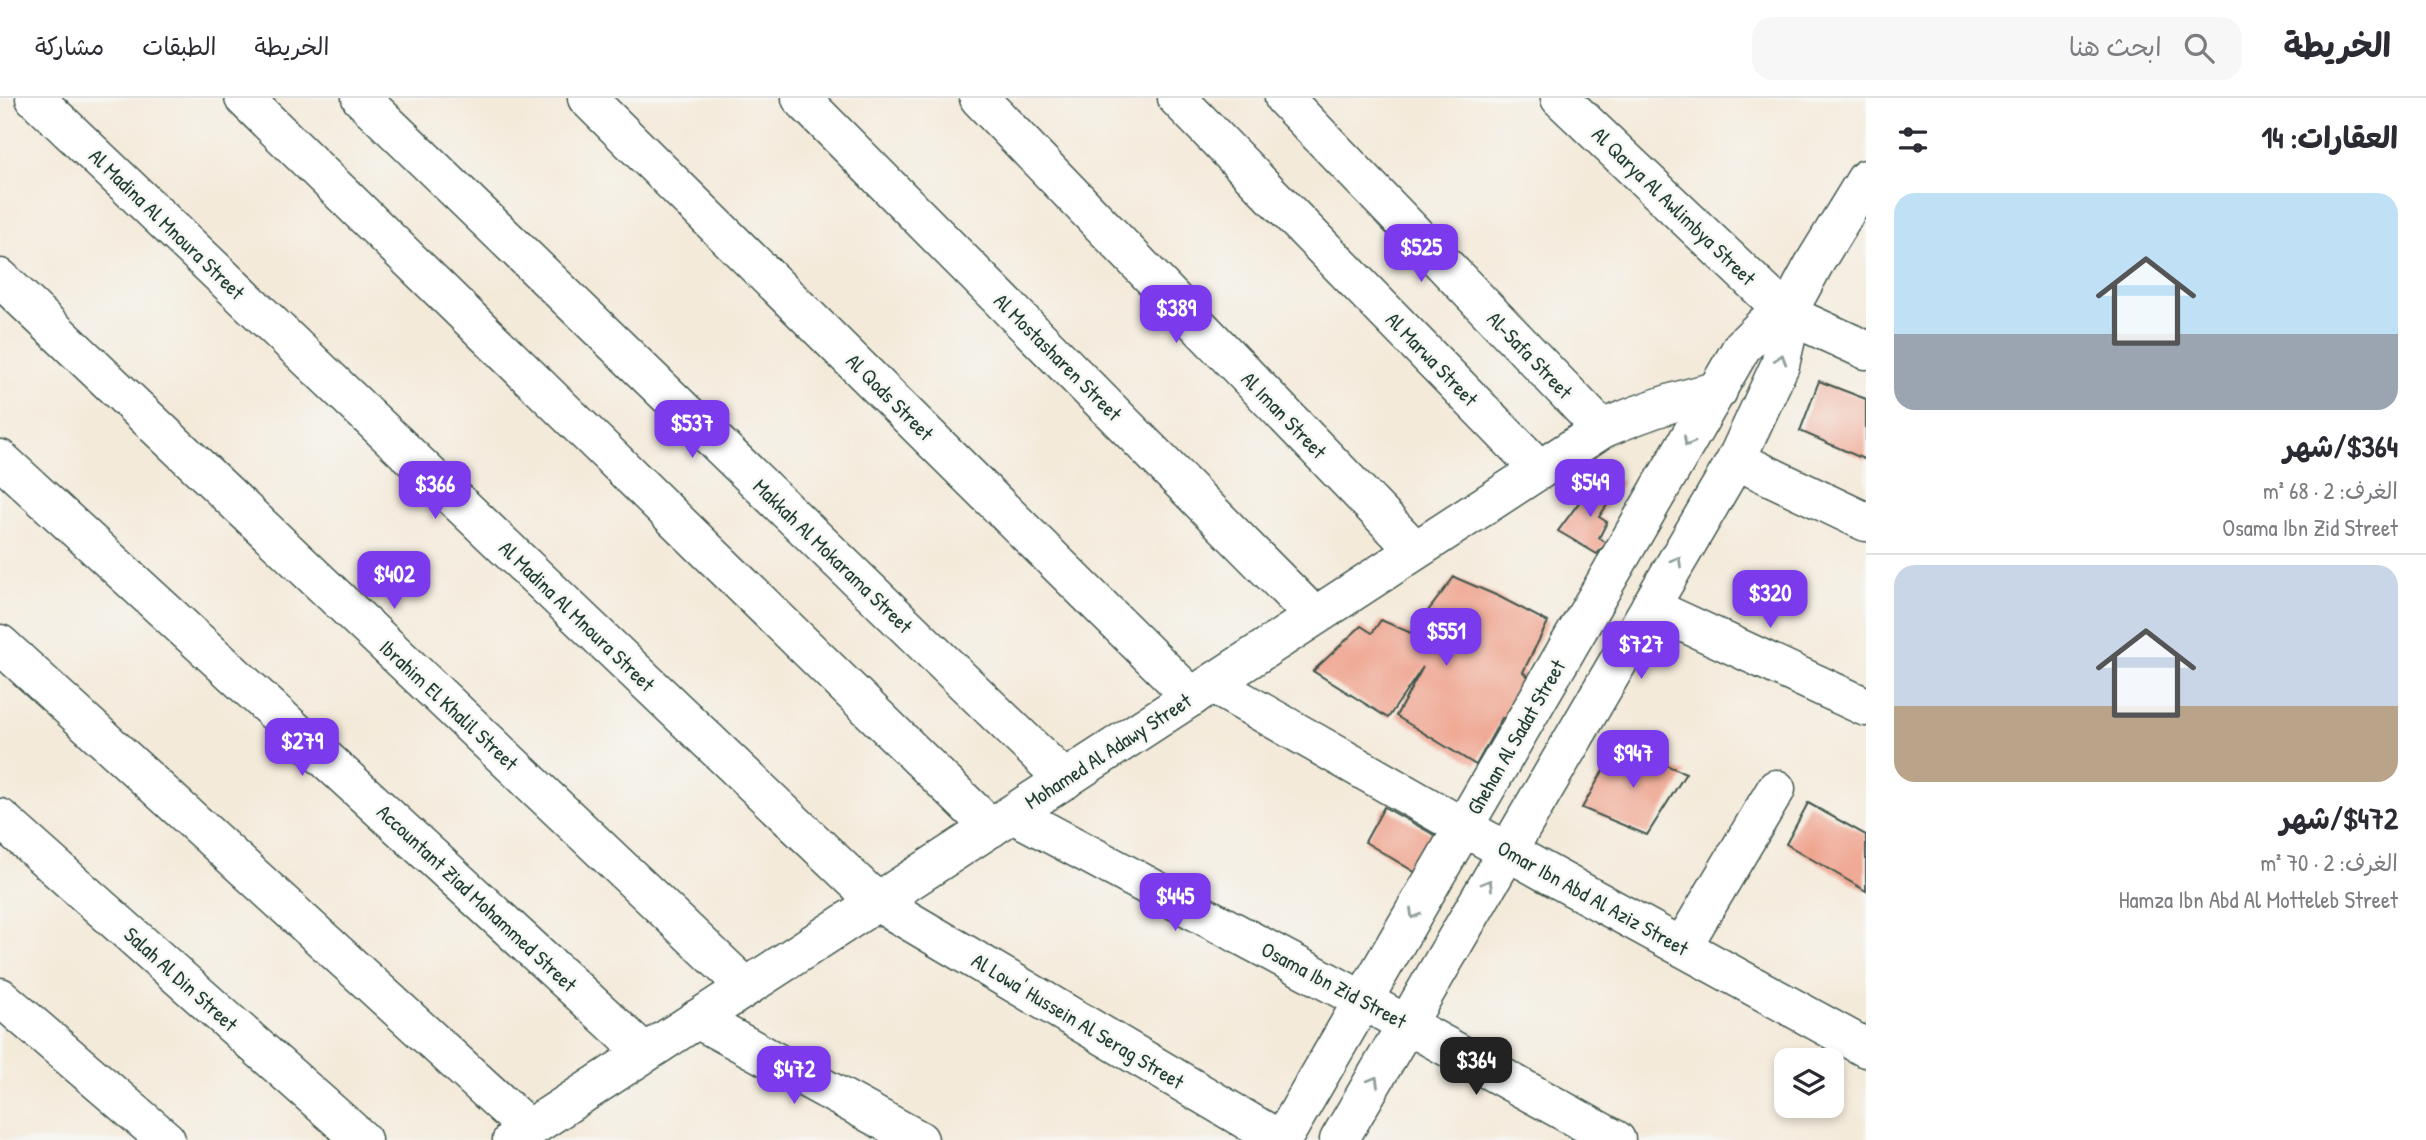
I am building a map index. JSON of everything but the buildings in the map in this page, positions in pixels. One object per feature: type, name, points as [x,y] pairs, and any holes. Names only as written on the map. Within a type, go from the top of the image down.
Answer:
[{"type":"street","name":"Al Madina Al Mnoura Street","points":[[35,98],[877,902]]},
{"type":"street","name":"Osama Ibn Zid Street","points":[[244,98],[1002,821],[1364,1001],[1616,1140]]},
{"type":"street","name":"Makkah Al Mokarama Street","points":[[361,98],[1065,780]]},
{"type":"street","name":"Al Qods Street","points":[[587,98],[1202,690]]},
{"type":"street","name":"Al Mostasharen Street","points":[[802,98],[1314,616]]},
{"type":"street","name":"Al Iman Street","points":[[979,98],[1415,550]]},
{"type":"street","name":"Al Marwa Street","points":[[1177,98],[1540,470]]},
{"type":"street","name":"Al-Safa Street","points":[[1284,98],[1602,429]]},
{"type":"street","name":"Al Qarya Al Awlimbya Street","points":[[1560,98],[1787,314],[1866,350]]},
{"type":"street","name":"Ghehan Al Sadat Street","points":[[1339,1140],[1736,460],[1780,365],[1786,339],[1787,314],[1843,214],[1866,179]]},
{"type":"street","name":"Ibrahim El Khalil Street","points":[[0,278],[747,987]]},
{"type":"street","name":"Ghehan Al Sadat Street","points":[[1281,1140],[1742,347],[1764,325],[1787,314]]},
{"type":"street","name":"Mohamed Al Adawy Street","points":[[521,1134],[1602,429],[1674,401],[1718,391]]},
{"type":"street","name":"Accountant Ziad Mohammed Street","points":[[0,459],[645,1053]]},
{"type":"street","points":[[1736,460],[1866,522]]},
{"type":"street","points":[[1650,607],[1866,707]]},
{"type":"street","points":[[0,644],[521,1134]]},
{"type":"street","name":"Omar Ibn Abd Al Aziz Street","points":[[1202,690],[1508,850],[1682,947],[1864,1041]]},
{"type":"street","points":[[1682,947],[1776,789]]},
{"type":"street","name":"Salah Al Din Street","points":[[0,818],[362,1140]]},
{"type":"street","name":"Al Lowa' Hussein Al Serag Street","points":[[877,902],[1281,1140]]},
{"type":"street","points":[[0,997],[166,1140]]},
{"type":"street","points":[[696,1019],[919,1140]]}]
